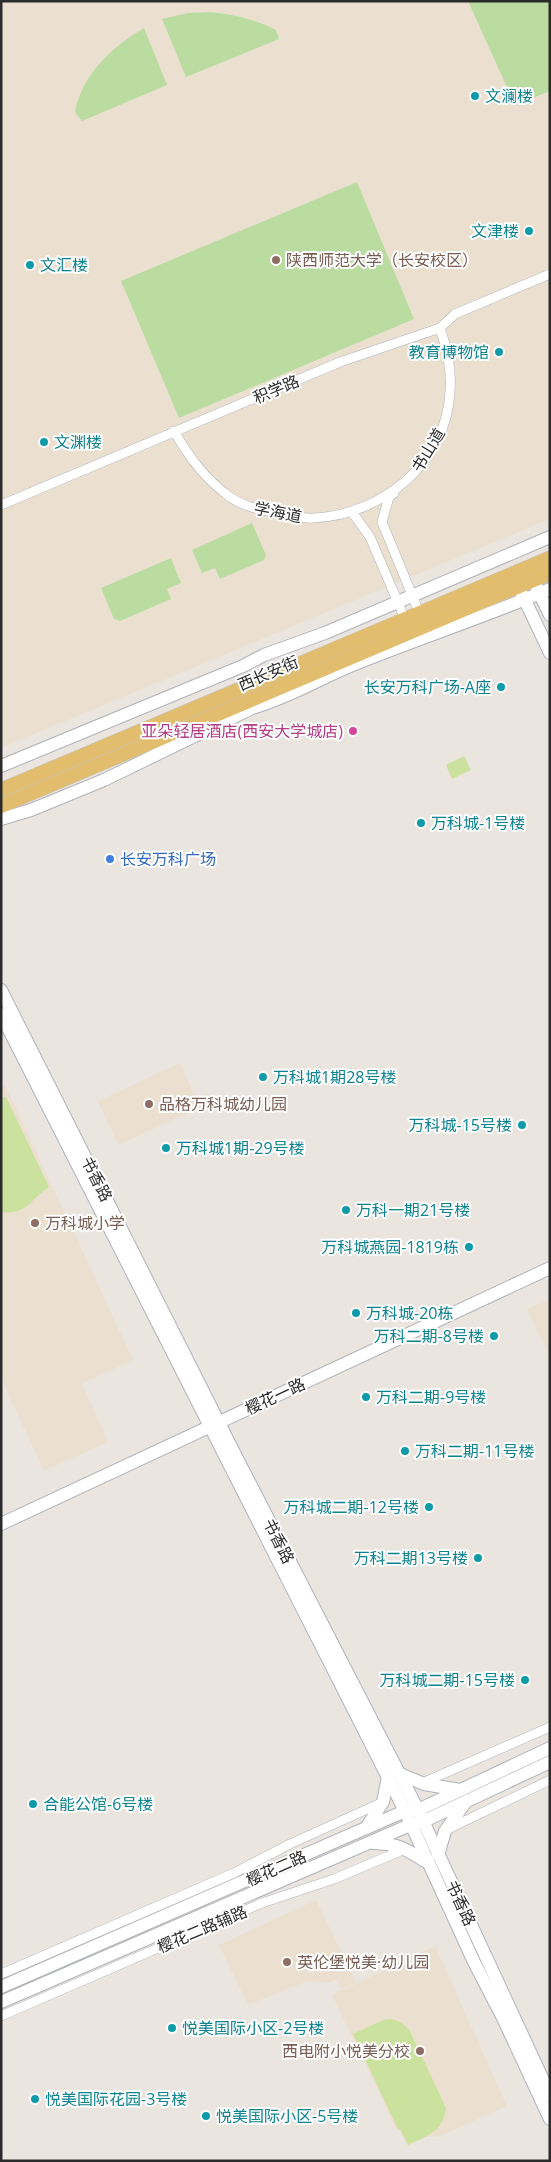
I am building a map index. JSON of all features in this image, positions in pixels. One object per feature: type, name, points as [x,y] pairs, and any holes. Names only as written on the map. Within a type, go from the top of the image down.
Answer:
[{"type":"main road","name":"西长安街","points":[[1,806],[530,574],[550,558]]},
{"type":"main road","name":"西长安街","points":[[530,574],[550,573]]},
{"type":"main road","name":"西长安街","points":[[1,790],[419,612],[515,580]]},
{"type":"street","name":"积学路","points":[[1,505],[340,362],[440,328],[455,314],[550,274]]},
{"type":"street","name":"书山道","points":[[382,499],[408,481],[432,449],[443,428],[448,412],[451,370],[448,352],[440,328]]},
{"type":"street","name":"学海道","points":[[174,431],[197,468],[231,498],[252,508],[312,518],[352,512],[382,499]]},
{"type":"street","points":[[408,481],[389,497],[382,522],[419,612]]},
{"type":"street","points":[[352,512],[370,537],[404,619]]},
{"type":"street","points":[[1,766],[243,666],[264,655],[325,633],[550,538]]},
{"type":"street","points":[[530,574],[544,591],[550,615]]},
{"type":"street","points":[[515,580],[525,601],[544,628],[550,653]]},
{"type":"street","points":[[1,819],[31,810],[104,780],[252,708],[283,698],[349,667],[525,601],[544,591]]},
{"type":"street","name":"书香路","points":[[1,990],[215,1424]]},
{"type":"street","name":"书香路","points":[[1,1014],[215,1424],[394,1776],[550,2118]]},
{"type":"street","name":"樱花一路","points":[[1,1524],[550,1268]]},
{"type":"street","points":[[422,1784],[550,1727]]},
{"type":"street","name":"樱花二路","points":[[463,1795],[550,1748]]},
{"type":"street","name":"樱花二路","points":[[1,2002],[368,1843],[414,1817],[463,1795],[550,1762]]},
{"type":"street","points":[[366,1828],[384,1802],[394,1776],[463,1795],[433,1859],[392,1844],[368,1843]]},
{"type":"street","points":[[445,1831],[550,1780]]},
{"type":"street","points":[[1,1974],[234,1873],[290,1844],[384,1802]]},
{"type":"street","name":"樱花二路","points":[[1,1987],[366,1828],[414,1817]]},
{"type":"street","name":"樱花二路辅路","points":[[1,2016],[262,1903],[334,1879],[405,1849]]},
{"type":"street","name":"书香路","points":[[433,1859],[550,2096]]},
{"type":"shaded area","name":"陕西师范大学（长安校区）","points":[[1,1],[550,1],[550,519],[1,748]]},
{"type":"shaded area","name":"品格万科城幼儿园","points":[[180,1063],[200,1107],[119,1145],[98,1101]]},
{"type":"shaded area","name":"万科城小学","points":[[5,1085],[133,1360],[82,1384],[108,1442],[44,1471],[1,1378],[1,1086]]},
{"type":"shaded area","points":[[550,1299],[550,1356],[527,1309]]},
{"type":"shaded area","name":"英伦堡悦美·幼儿园","points":[[316,1900],[356,1982],[342,1989],[337,1979],[329,1983],[308,1981],[248,2005],[219,1945]]},
{"type":"shaded area","name":"西电附小悦美分校","points":[[435,1946],[507,2106],[438,2137],[425,2137],[408,2146],[399,2130],[397,2131],[332,1995]]},
{"type":"green space","points":[[468,1],[550,1],[550,91],[515,105]]},
{"type":"green space","points":[[211,12],[253,20],[276,30],[279,39],[186,77],[162,19],[188,13]]},
{"type":"green space","points":[[144,28],[167,85],[82,121],[75,112],[84,86],[91,74],[110,53]]},
{"type":"green space","points":[[357,182],[414,319],[179,418],[121,281]]},
{"type":"green space","points":[[252,523],[266,555],[264,560],[220,579],[215,568],[202,573],[192,550]]},
{"type":"green space","points":[[171,558],[181,583],[167,589],[171,599],[120,621],[114,619],[101,588]]},
{"type":"green space","points":[[464,756],[471,770],[452,779],[446,765]]},
{"type":"green space","points":[[6,1097],[49,1187],[23,1209],[1,1212],[1,1098]]},
{"type":"green space","points":[[392,2019],[409,2029],[446,2108],[442,2122],[433,2132],[408,2145],[400,2129],[398,2129],[353,2034],[383,2020]]},
{"type":"place","name":"文澜楼","points":[[475,96]]},
{"type":"place","name":"文津楼","points":[[529,231]]},
{"type":"place","name":"陕西师范大学（长安校区）","points":[[276,260]]},
{"type":"place","name":"文汇楼","points":[[30,265]]},
{"type":"place","name":"教育博物馆","points":[[499,352]]},
{"type":"place","name":"文渊楼","points":[[44,442]]},
{"type":"place","name":"长安万科广场-A座","points":[[501,687]]},
{"type":"place","name":"亚朵轻居酒店(西安大学城店)","points":[[353,731]]},
{"type":"place","name":"万科城-1号楼","points":[[421,823]]},
{"type":"place","name":"长安万科广场","points":[[110,859]]},
{"type":"place","name":"万科城1期28号楼","points":[[263,1077]]},
{"type":"place","name":"品格万科城幼儿园","points":[[149,1104]]},
{"type":"place","name":"万科城-15号楼","points":[[522,1125]]},
{"type":"place","name":"万科城1期-29号楼","points":[[166,1148]]},
{"type":"place","name":"万科一期21号楼","points":[[346,1210]]},
{"type":"place","name":"万科城小学","points":[[35,1223]]},
{"type":"place","name":"万科城燕园-1819栋","points":[[469,1247]]},
{"type":"place","name":"万科城-20栋","points":[[356,1313]]},
{"type":"place","name":"万科二期-8号楼","points":[[494,1336]]},
{"type":"place","name":"万科二期-9号楼","points":[[366,1397]]},
{"type":"place","name":"万科二期-11号楼","points":[[405,1451]]},
{"type":"place","name":"万科城二期-12号楼","points":[[429,1507]]},
{"type":"place","name":"万科二期13号楼","points":[[478,1558]]},
{"type":"place","name":"万科城二期-15号楼","points":[[525,1680]]},
{"type":"place","name":"合能公馆-6号楼","points":[[33,1804]]},
{"type":"place","name":"英伦堡悦美·幼儿园","points":[[287,1962]]},
{"type":"place","name":"悦美国际小区-2号楼","points":[[172,2028]]},
{"type":"place","name":"西电附小悦美分校","points":[[420,2051]]},
{"type":"place","name":"悦美国际花园-3号楼","points":[[35,2099]]},
{"type":"place","name":"悦美国际小区-5号楼","points":[[206,2116]]}]
